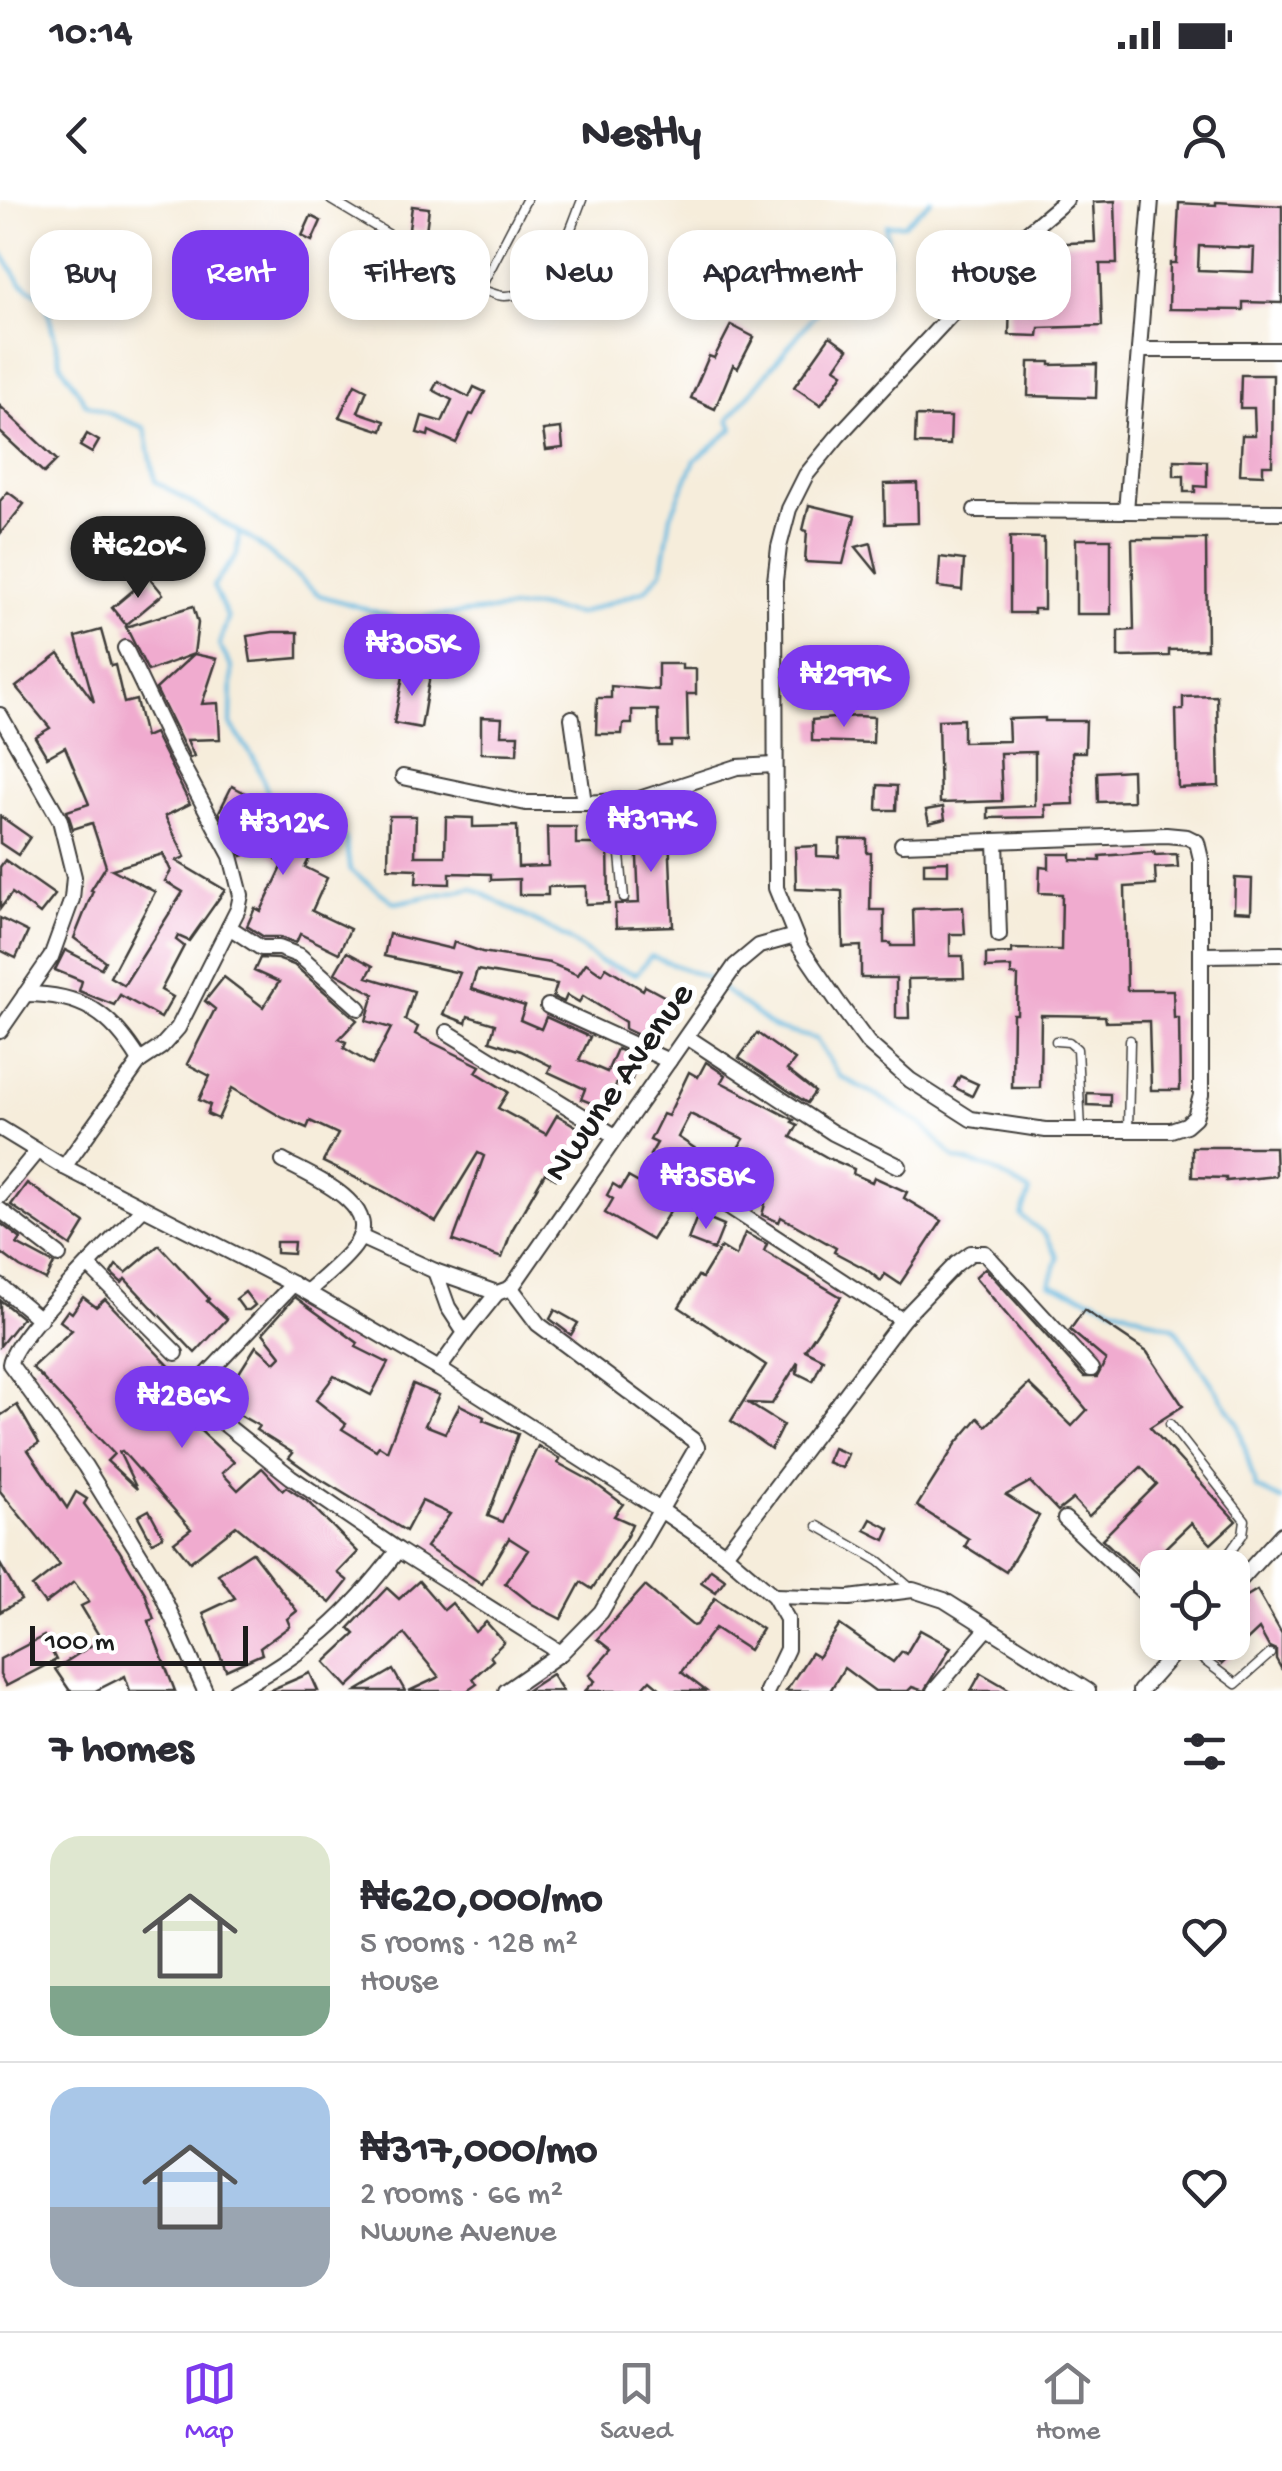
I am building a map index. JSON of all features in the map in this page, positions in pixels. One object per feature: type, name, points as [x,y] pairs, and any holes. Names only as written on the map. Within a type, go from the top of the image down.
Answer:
[{"type":"street","points":[[902,844],[1166,835],[1196,842],[1201,859],[1202,1068],[1199,1108],[1186,1126],[1171,1130],[1080,1130],[1002,1125],[972,1119],[944,1105],[868,1044],[795,936],[776,888],[775,581],[790,509],[806,476],[838,436],[1028,232],[1066,200]]},
{"type":"street","points":[[1126,511],[1151,200]]},
{"type":"street","points":[[1139,350],[1282,350]]},
{"type":"street","points":[[974,510],[1282,512]]},
{"type":"street","points":[[64,1167],[140,1061],[161,1047],[178,1028],[241,895],[231,856],[124,648]]},
{"type":"street","points":[[0,716],[60,820],[74,877],[64,927],[50,957],[0,1031]]},
{"type":"street","points":[[572,718],[584,802]]},
{"type":"street","points":[[403,777],[526,802],[615,801],[636,800],[737,767],[774,765]]},
{"type":"street","points":[[996,841],[998,935]]},
{"type":"street","points":[[229,927],[261,948],[279,948],[300,956],[359,1008]]},
{"type":"street","name":"Nwune Avenue","points":[[439,1369],[464,1333],[504,1290],[735,966],[759,946],[795,936]]},
{"type":"street","points":[[1202,956],[1282,954]]},
{"type":"street","points":[[25,994],[55,994],[104,1015],[140,1061]]},
{"type":"street","points":[[548,1006],[669,1060]]},
{"type":"street","points":[[446,1032],[616,1136]]},
{"type":"street","points":[[687,1037],[834,1133],[899,1166]]},
{"type":"street","points":[[0,1128],[142,1209],[293,1284],[439,1369],[725,1554],[774,1596],[786,1619],[787,1649],[767,1691]]},
{"type":"street","points":[[0,1196],[37,1151]]},
{"type":"street","points":[[283,1161],[349,1199],[358,1210],[360,1237],[355,1246],[307,1292]]},
{"type":"street","points":[[705,1191],[902,1320]]},
{"type":"street","points":[[142,1209],[40,1319],[14,1350],[10,1364],[85,1466],[155,1580],[206,1691]]},
{"type":"street","points":[[0,1210],[59,1255]]},
{"type":"street","points":[[360,1237],[435,1270],[504,1290],[538,1324],[697,1446],[602,1612],[561,1653],[506,1691]]},
{"type":"street","points":[[725,1554],[902,1320],[956,1264],[972,1253],[985,1253],[1091,1369]]},
{"type":"street","points":[[89,1266],[176,1353]]},
{"type":"street","points":[[435,1270],[448,1308],[464,1333]]},
{"type":"street","points":[[293,1284],[196,1386],[197,1402],[291,1477],[561,1653]]},
{"type":"street","points":[[0,1286],[40,1319]]},
{"type":"street","points":[[1064,1520],[1140,1590]]},
{"type":"street","points":[[1250,1569],[1282,1534]]},
{"type":"street","points":[[235,1691],[281,1666],[327,1631],[361,1599],[398,1550]]},
{"type":"street","points":[[774,1596],[849,1598],[913,1590],[944,1600],[1088,1691]]},
{"type":"street","points":[[934,1691],[988,1628]]},
{"type":"street","points":[[1140,1691],[1168,1660]]},
{"type":"lane","points":[[331,200],[381,230]]},
{"type":"lane","points":[[490,270],[526,200]]},
{"type":"lane","points":[[490,292],[504,296],[524,290],[546,276],[582,200]]},
{"type":"lane","points":[[615,801],[624,898]]},
{"type":"lane","points":[[1128,1130],[1130,1040]]},
{"type":"lane","points":[[1056,1041],[1069,1042],[1076,1050],[1080,1130]]},
{"type":"lane","points":[[1170,1424],[1245,1520],[1243,1534],[1232,1550]]},
{"type":"lane","points":[[818,1526],[880,1562],[913,1590]]},
{"type":"lane","points":[[1205,1660],[1236,1684],[1270,1654]]},
{"type":"building","points":[[1115,201],[1117,264],[1100,264],[1102,326],[1039,328],[1038,336],[1009,335],[1009,320],[1071,320],[1071,243],[1095,242],[1093,202]]},
{"type":"building","points":[[1179,203],[1282,206],[1282,303],[1243,302],[1243,310],[1169,309],[1170,263],[1176,263]],"holes":[[[1199,246],[1254,248],[1253,272],[1198,270]]]},
{"type":"building","points":[[412,206],[429,208],[426,230],[409,229]]},
{"type":"building","points":[[311,216],[321,221],[312,241],[309,230],[305,230]]},
{"type":"building","points":[[731,325],[754,337],[738,368],[733,365],[715,409],[691,398],[709,356],[714,358]]},
{"type":"building","points":[[830,336],[848,349],[835,368],[843,373],[821,405],[794,387]]},
{"type":"building","points":[[1029,362],[1097,364],[1096,398],[1028,396]]},
{"type":"building","points":[[1241,375],[1273,375],[1272,465],[1263,465],[1263,475],[1240,474],[1242,435],[1255,435],[1254,408],[1240,408]]},
{"type":"building","points":[[438,381],[469,397],[474,387],[485,392],[456,443],[429,431],[428,436],[417,433],[422,416],[442,422],[452,400],[433,390]]},
{"type":"building","points":[[355,384],[367,390],[358,412],[385,421],[382,431],[339,417]]},
{"type":"building","points":[[0,406],[57,460],[44,473],[0,432]]},
{"type":"building","points":[[916,416],[951,417],[950,445],[915,444]]},
{"type":"building","points":[[561,428],[563,448],[546,450],[543,430]]},
{"type":"building","points":[[87,434],[99,441],[92,453],[80,446]]},
{"type":"building","points":[[1174,460],[1207,461],[1207,487],[1195,486],[1195,492],[1184,492],[1184,476],[1174,476]]},
{"type":"building","points":[[917,483],[918,523],[885,524],[884,484]]},
{"type":"building","points":[[8,492],[24,504],[0,534],[0,501]]},
{"type":"building","points":[[809,505],[855,516],[843,564],[805,562],[807,531],[803,530]]},
{"type":"building","points":[[1010,537],[1044,538],[1044,609],[1034,609],[1034,613],[1010,613]]},
{"type":"building","points":[[1076,539],[1111,539],[1111,614],[1076,614]]},
{"type":"building","points":[[1132,539],[1206,539],[1207,649],[1169,650],[1169,656],[1118,657],[1118,631],[1134,630]]},
{"type":"building","points":[[871,543],[878,574],[856,547]]},
{"type":"building","points":[[940,557],[964,560],[962,590],[938,587]]},
{"type":"building","points":[[149,577],[163,594],[126,625],[112,608]]},
{"type":"building","points":[[193,606],[198,623],[194,654],[148,671],[126,627]]},
{"type":"building","points":[[101,630],[124,703],[136,700],[145,737],[154,733],[190,804],[165,816],[185,857],[176,861],[225,890],[189,941],[178,936],[176,940],[184,946],[161,990],[173,997],[161,1018],[120,995],[114,1005],[79,991],[82,981],[55,970],[65,950],[101,968],[105,961],[74,938],[91,890],[106,866],[92,823],[73,829],[67,811],[89,804],[65,747],[47,757],[35,737],[50,728],[16,687],[59,654],[94,702],[76,637]],"holes":[[[163,854],[171,871],[165,881],[183,892],[124,985],[110,977],[155,892],[112,869]]]},
{"type":"building","points":[[298,632],[298,658],[251,662],[247,636]]},
{"type":"building","points":[[194,654],[217,659],[202,704],[218,703],[220,739],[187,740],[194,756],[190,758],[156,689]]},
{"type":"building","points":[[658,664],[682,664],[682,669],[696,669],[696,694],[687,694],[688,741],[659,746],[658,710],[632,710],[632,724],[623,724],[622,734],[596,734],[597,698],[611,698],[611,686],[658,690]]},
{"type":"building","points":[[404,671],[430,675],[421,728],[394,723]]},
{"type":"building","points":[[1217,696],[1219,786],[1178,788],[1176,710],[1183,710],[1183,697]]},
{"type":"building","points":[[481,717],[502,718],[501,735],[518,735],[517,754],[481,753]]},
{"type":"building","points":[[874,717],[873,743],[812,741],[812,720]]},
{"type":"building","points":[[963,719],[963,742],[1009,741],[1008,719],[1086,721],[1085,752],[1072,752],[1074,804],[1045,805],[1046,817],[988,818],[988,808],[1035,806],[1035,752],[1000,753],[1002,801],[940,803],[938,720]]},
{"type":"building","points":[[1132,770],[1133,801],[1098,802],[1097,772]]},
{"type":"building","points":[[878,785],[897,786],[896,810],[877,810]]},
{"type":"building","points":[[232,786],[247,794],[245,798],[288,834],[315,847],[305,867],[327,878],[312,911],[350,929],[339,953],[300,934],[296,943],[264,937],[247,926],[255,908],[261,911],[283,865],[263,848],[242,856],[231,834],[245,830],[223,820],[219,812]]},
{"type":"building","points":[[943,807],[945,819],[929,823],[926,810]]},
{"type":"building","points":[[668,811],[673,926],[616,928],[615,904],[639,903],[635,812]]},
{"type":"building","points":[[0,816],[30,837],[18,855],[0,843]]},
{"type":"building","points":[[389,816],[416,816],[415,856],[445,856],[446,817],[473,818],[473,827],[517,826],[518,867],[548,866],[547,827],[576,827],[576,844],[608,844],[609,903],[586,904],[586,886],[548,887],[548,895],[519,895],[519,879],[491,880],[491,874],[450,873],[450,884],[416,883],[417,869],[388,868]]},
{"type":"building","points":[[840,839],[867,839],[867,853],[871,853],[870,910],[884,910],[884,943],[914,946],[913,909],[963,907],[965,934],[950,934],[950,956],[963,956],[964,978],[908,979],[909,1018],[896,1018],[896,978],[861,978],[861,946],[843,947],[842,891],[796,889],[795,847],[817,846],[817,856],[839,857]]},
{"type":"building","points":[[1049,854],[1100,861],[1100,856],[1177,854],[1178,867],[1155,868],[1156,885],[1125,887],[1127,990],[1173,990],[1174,1018],[1179,1018],[1180,1090],[1151,1090],[1149,1021],[1106,1022],[1105,1016],[1041,1015],[1040,1088],[1012,1088],[1018,976],[1011,975],[1011,967],[986,968],[986,954],[1012,953],[1012,949],[1061,950],[1062,894],[1039,893],[1040,867],[1049,868]]},
{"type":"building","points":[[5,860],[55,895],[40,914],[12,893],[0,909],[0,867]]},
{"type":"building","points":[[948,861],[948,874],[924,874],[924,862]]},
{"type":"building","points":[[1235,878],[1252,879],[1251,912],[1234,911]]},
{"type":"building","points":[[0,918],[28,932],[16,958],[0,950]]},
{"type":"building","points":[[389,934],[452,949],[454,942],[482,952],[550,963],[578,975],[586,963],[602,974],[606,967],[643,990],[645,986],[671,1000],[649,1040],[625,1029],[625,1022],[583,996],[579,1002],[567,995],[564,1002],[553,997],[557,984],[477,970],[471,989],[525,1006],[520,1020],[541,1029],[546,1017],[590,1037],[579,1060],[607,1072],[617,1049],[640,1059],[630,1084],[618,1080],[606,1109],[581,1099],[585,1089],[548,1072],[551,1066],[490,1041],[495,1024],[468,1016],[466,1023],[443,1014],[460,973],[384,956]]},
{"type":"building","points":[[347,952],[373,966],[367,977],[414,991],[405,1020],[418,1027],[415,1034],[480,1066],[476,1072],[508,1092],[498,1108],[546,1134],[557,1115],[584,1131],[556,1179],[545,1173],[512,1230],[502,1258],[453,1241],[484,1156],[478,1153],[436,1222],[323,1162],[338,1134],[310,1121],[307,1128],[283,1118],[232,1088],[218,1119],[207,1114],[210,1105],[199,1100],[210,1076],[187,1064],[215,1009],[205,1001],[224,977],[263,1007],[279,982],[254,971],[260,958],[294,965],[357,1020],[339,1039],[346,1042],[344,1048],[372,1065],[391,1028],[366,1021],[374,994],[335,973]]},
{"type":"building","points":[[757,1033],[795,1060],[787,1070],[815,1092],[807,1103],[739,1058]]},
{"type":"building","points":[[706,1062],[725,1075],[721,1082],[794,1120],[798,1125],[791,1137],[854,1169],[853,1174],[872,1182],[874,1177],[907,1192],[904,1198],[942,1221],[900,1284],[885,1274],[881,1281],[834,1252],[836,1248],[781,1217],[779,1222],[762,1215],[765,1204],[720,1174],[744,1139],[690,1114],[678,1137],[705,1155],[675,1197],[678,1198],[652,1240],[605,1213],[613,1199],[607,1195],[613,1184],[621,1189],[628,1177],[639,1183],[655,1157],[650,1155],[657,1143],[650,1140],[663,1114],[668,1116],[689,1072],[698,1077]]},
{"type":"building","points":[[960,1076],[978,1084],[972,1096],[954,1087]]},
{"type":"building","points":[[1087,1093],[1110,1094],[1110,1106],[1087,1105]]},
{"type":"building","points":[[1192,1147],[1275,1147],[1276,1176],[1226,1181],[1192,1177]]},
{"type":"building","points":[[27,1183],[85,1223],[71,1246],[11,1205]]},
{"type":"building","points":[[698,1214],[724,1225],[714,1250],[688,1240]]},
{"type":"building","points":[[0,1223],[21,1239],[17,1244],[54,1264],[46,1280],[0,1252]]},
{"type":"building","points":[[745,1233],[767,1244],[764,1251],[841,1297],[805,1350],[823,1359],[813,1381],[797,1373],[798,1362],[772,1404],[748,1403],[783,1425],[771,1449],[731,1421],[766,1365],[679,1307],[721,1247],[736,1256]]},
{"type":"building","points":[[276,1242],[294,1242],[293,1254],[276,1253]]},
{"type":"building","points":[[159,1245],[227,1319],[195,1353],[125,1279],[122,1283],[111,1273],[116,1265],[126,1273]]},
{"type":"building","points":[[985,1268],[1084,1377],[1097,1377],[1106,1360],[1070,1330],[1084,1310],[1147,1352],[1183,1406],[1150,1427],[1236,1521],[1211,1544],[1191,1523],[1163,1550],[1140,1550],[1140,1574],[1102,1539],[1157,1484],[1141,1467],[1089,1516],[1073,1499],[1058,1511],[1030,1482],[1006,1495],[1039,1516],[1006,1572],[965,1546],[969,1539],[917,1506],[956,1444],[978,1418],[986,1426],[1029,1384],[1072,1426],[1087,1410],[975,1277]]},
{"type":"building","points":[[245,1292],[255,1305],[249,1310],[244,1310],[236,1299]]},
{"type":"building","points":[[83,1297],[96,1307],[105,1299],[174,1371],[154,1389],[184,1423],[188,1419],[234,1462],[222,1473],[238,1490],[262,1468],[283,1490],[286,1487],[307,1501],[358,1552],[338,1573],[348,1581],[330,1603],[236,1526],[190,1562],[174,1542],[191,1529],[122,1451],[119,1452],[137,1489],[107,1461],[114,1454],[32,1367],[72,1330],[60,1321],[68,1310],[72,1313]]},
{"type":"building","points":[[295,1297],[358,1343],[356,1347],[388,1363],[371,1395],[334,1376],[316,1400],[346,1424],[342,1429],[376,1450],[379,1446],[387,1451],[413,1384],[439,1395],[425,1425],[445,1433],[460,1405],[484,1417],[483,1420],[518,1434],[488,1516],[502,1522],[538,1446],[623,1504],[614,1516],[632,1524],[627,1536],[592,1589],[581,1582],[561,1619],[532,1604],[505,1583],[528,1550],[509,1538],[482,1584],[426,1547],[450,1514],[422,1501],[406,1531],[310,1473],[289,1458],[293,1453],[256,1430],[259,1426],[207,1397],[212,1385],[227,1392],[256,1346],[275,1362],[281,1356],[263,1333]]},
{"type":"building","points":[[0,1300],[22,1318],[0,1346]]},
{"type":"building","points":[[555,1310],[578,1323],[571,1335],[550,1319]]},
{"type":"building","points":[[17,1405],[39,1443],[28,1450],[67,1508],[76,1492],[87,1499],[84,1504],[145,1593],[154,1619],[148,1621],[175,1691],[130,1691],[125,1676],[95,1691],[70,1691],[55,1669],[101,1639],[81,1606],[89,1602],[74,1582],[45,1604],[32,1587],[60,1565],[0,1491],[0,1416]]},
{"type":"building","points":[[833,1448],[848,1454],[842,1468],[827,1462]]},
{"type":"building","points":[[149,1510],[163,1536],[152,1542],[138,1516]]},
{"type":"building","points":[[871,1519],[890,1529],[885,1540],[865,1530]]},
{"type":"building","points":[[252,1552],[297,1611],[287,1619],[290,1626],[260,1648],[262,1654],[226,1670],[203,1613],[235,1598],[218,1574]]},
{"type":"building","points":[[0,1564],[21,1600],[0,1612]]},
{"type":"building","points":[[711,1569],[725,1579],[716,1592],[701,1582]]},
{"type":"building","points":[[419,1581],[444,1610],[452,1603],[475,1632],[486,1622],[504,1642],[490,1656],[493,1660],[473,1678],[477,1684],[467,1691],[409,1691],[439,1677],[404,1634],[348,1687],[325,1662],[355,1634],[349,1628],[387,1588],[399,1599]]},
{"type":"building","points":[[645,1586],[693,1626],[715,1598],[762,1629],[749,1650],[715,1628],[681,1672],[706,1691],[663,1691],[650,1680],[640,1691],[585,1691],[595,1681],[589,1675],[611,1650],[597,1639]]},
{"type":"building","points":[[1257,1590],[1282,1634],[1282,1670],[1276,1650],[1269,1647],[1259,1629],[1250,1638],[1250,1594]]},
{"type":"building","points":[[840,1625],[893,1662],[902,1651],[906,1654],[920,1630],[951,1647],[924,1691],[912,1687],[908,1691],[875,1691],[844,1668],[830,1691],[786,1691],[811,1653],[818,1657]]},
{"type":"building","points":[[44,1636],[56,1660],[6,1686],[0,1675],[0,1659]]},
{"type":"building","points":[[393,1670],[405,1691],[357,1691]]},
{"type":"building","points":[[310,1673],[318,1691],[268,1691]]},
{"type":"building","points":[[981,1673],[1012,1691],[971,1691]]},
{"type":"building","points":[[552,1674],[563,1691],[526,1691]]},
{"type":"waterway","points":[[0,250],[21,283],[45,299],[61,364],[86,404],[145,428],[155,481],[257,543],[319,595],[400,619],[534,607],[578,614],[645,590],[662,571],[671,515],[695,460],[733,429],[729,419],[849,273],[888,261],[886,225],[904,224],[931,200]]},
{"type":"waterway","points":[[239,532],[237,555],[213,586],[228,618],[219,645],[232,668],[231,725],[255,760],[271,800],[303,802],[346,839],[350,870],[395,903],[472,888],[568,939],[600,962],[636,974],[651,956],[708,978],[774,1028],[816,1039],[839,1076],[924,1126],[955,1159],[990,1168],[1030,1192],[1021,1216],[1046,1235],[1058,1257],[1050,1284],[1175,1328],[1238,1423],[1256,1488],[1282,1500]]}]
